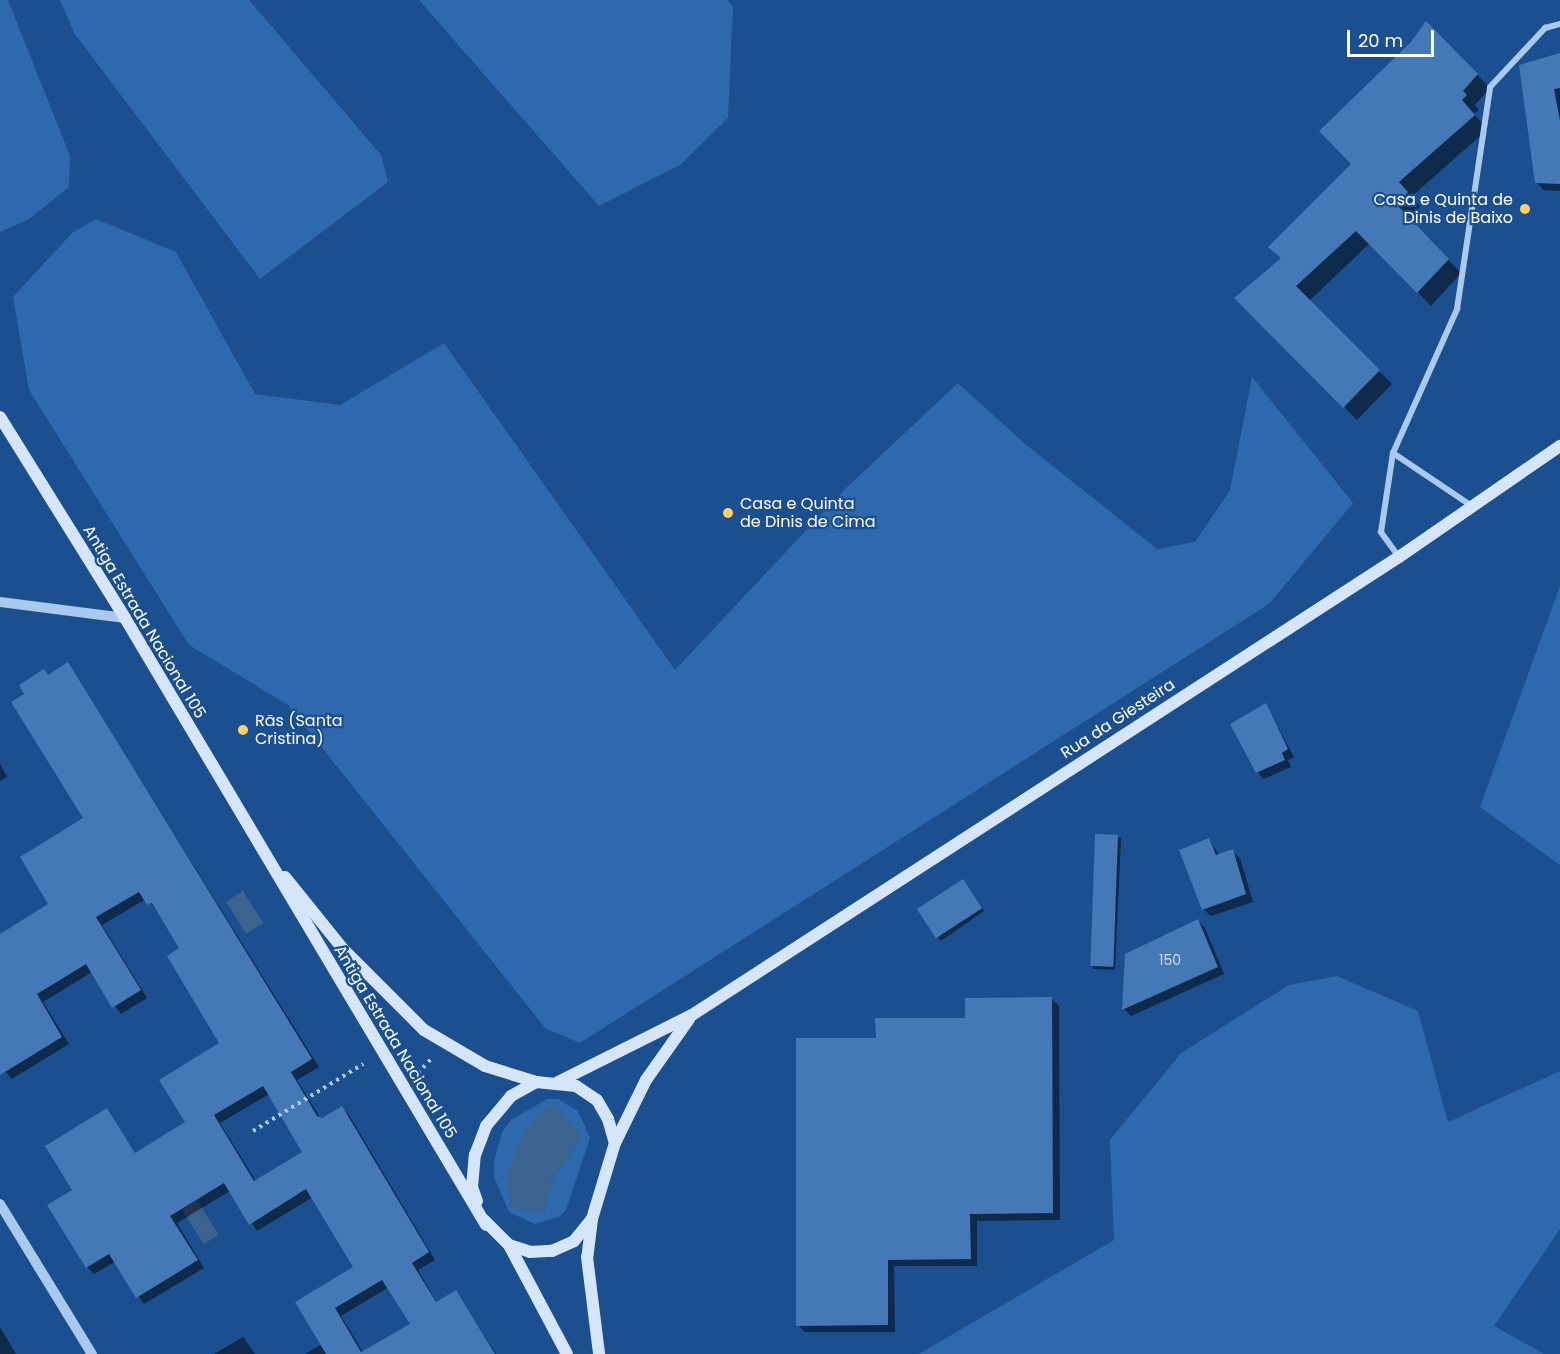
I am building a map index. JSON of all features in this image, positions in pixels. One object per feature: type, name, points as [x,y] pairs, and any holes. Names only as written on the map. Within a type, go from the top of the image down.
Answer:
[{"type":"main road","name":"Antiga Estrada Nacional 105","points":[[0,417],[124,618],[486,1226]]},
{"type":"main road","name":"Rua da Giesteira","points":[[692,1016],[1399,557],[1560,446]]},
{"type":"main road","name":"Antiga Estrada Nacional 105","points":[[259,844],[344,950],[424,1030],[485,1066],[536,1082]]},
{"type":"main road","points":[[558,1082],[692,1016]]},
{"type":"main road","points":[[599,1354],[587,1257],[592,1219],[615,1143],[646,1080],[692,1016]]},
{"type":"main road","points":[[592,1219],[574,1241],[552,1251],[530,1252],[509,1245],[486,1226],[472,1187],[475,1155],[486,1126],[511,1096],[536,1082],[558,1082],[576,1086],[597,1100],[608,1119],[615,1143]]},
{"type":"main road","points":[[509,1245],[567,1354]]},
{"type":"street","points":[[1399,557],[1381,532],[1393,453],[1457,309],[1490,87],[1545,28],[1560,24]]},
{"type":"street","points":[[1393,453],[1473,506]]},
{"type":"street","points":[[0,603],[124,618]]},
{"type":"street","points":[[0,1204],[92,1354]]},
{"type":"path","points":[[416,1076],[432,1058]]},
{"type":"path","points":[[254,1131],[363,1064]]},
{"type":"shaded area","points":[[0,0],[8,0],[70,156],[69,187],[29,219],[0,232]]},
{"type":"shaded area","points":[[60,0],[249,0],[381,155],[388,182],[260,279],[74,33]]},
{"type":"shaded area","points":[[419,0],[727,0],[733,7],[728,118],[680,165],[599,206]]},
{"type":"shaded area","points":[[96,219],[176,252],[255,394],[340,405],[444,343],[675,670],[845,489],[958,383],[1024,443],[1157,549],[1195,542],[1230,490],[1252,377],[1353,503],[1269,604],[580,1043],[546,1029],[288,705],[189,645],[29,390],[13,297],[72,233]]},
{"type":"shaded area","points":[[1560,586],[1560,865],[1480,807]]},
{"type":"shaded area","points":[[243,891],[263,923],[246,934],[226,902]]},
{"type":"shaded area","points":[[1337,976],[1418,1011],[1448,1122],[1560,1071],[1560,1229],[1494,1326],[1544,1354],[919,1354],[1114,1240],[1110,1140],[1181,1053],[1289,985]]},
{"type":"shaded area","points":[[547,1099],[558,1099],[578,1111],[590,1138],[566,1210],[559,1217],[535,1224],[509,1212],[494,1177],[494,1161],[502,1132],[511,1120]],"holes":[[[582,1137],[552,1180],[544,1213],[510,1206],[513,1196]]]},
{"type":"shaded area","points":[[554,1103],[582,1137],[552,1180],[544,1213],[509,1206],[512,1196],[507,1194],[507,1179],[517,1146],[537,1116]]},
{"type":"shaded area","points":[[197,1200],[219,1235],[203,1244],[182,1210]]},
{"type":"building","points":[[1426,21],[1478,74],[1463,91],[1467,95],[1462,100],[1475,115],[1399,182],[1408,192],[1397,205],[1449,259],[1417,293],[1356,231],[1296,286],[1380,370],[1343,408],[1234,298],[1281,258],[1268,247],[1351,164],[1319,131],[1411,42]]},
{"type":"building","points":[[1560,53],[1560,88],[1554,89],[1560,121],[1560,184],[1535,183],[1519,65]]},
{"type":"building","points":[[68,662],[312,1059],[291,1072],[317,1116],[322,1118],[342,1106],[429,1252],[412,1263],[436,1302],[456,1290],[495,1354],[326,1354],[295,1302],[353,1267],[306,1189],[249,1225],[224,1183],[170,1216],[198,1260],[136,1298],[109,1254],[86,1268],[47,1205],[72,1190],[45,1146],[107,1108],[135,1153],[185,1122],[159,1080],[219,1043],[167,956],[179,948],[152,903],[147,905],[139,892],[96,917],[141,990],[112,1008],[86,964],[37,994],[62,1037],[0,1075],[0,934],[48,904],[20,857],[83,818],[11,702],[24,694],[19,685],[44,669],[48,675]],"holes":[[[263,1086],[302,1152],[254,1181],[214,1115]],[[382,1280],[410,1324],[361,1352],[335,1308]]]},
{"type":"building","points":[[1266,703],[1288,749],[1282,753],[1285,760],[1256,773],[1230,724]]},
{"type":"building","points":[[1095,834],[1118,835],[1113,967],[1090,966]]},
{"type":"building","points":[[1209,838],[1216,855],[1233,849],[1246,894],[1202,910],[1179,850]]},
{"type":"building","points":[[963,879],[982,908],[936,938],[917,909]]},
{"type":"building","points":[[1198,919],[1218,967],[1122,1010],[1125,954]]},
{"type":"building","points":[[1052,997],[1053,1213],[970,1214],[971,1259],[888,1260],[888,1325],[796,1326],[796,1038],[876,1038],[875,1018],[965,1018],[965,998]]},
{"type":"place","name":"Casa e Quinta de Dinis de Baixo","points":[[1525,209]]},
{"type":"place","name":"Casa e Quinta de Dinis de Cima","points":[[728,513]]},
{"type":"place","name":"Rãs (Santa Cristina)","points":[[243,730]]}]
